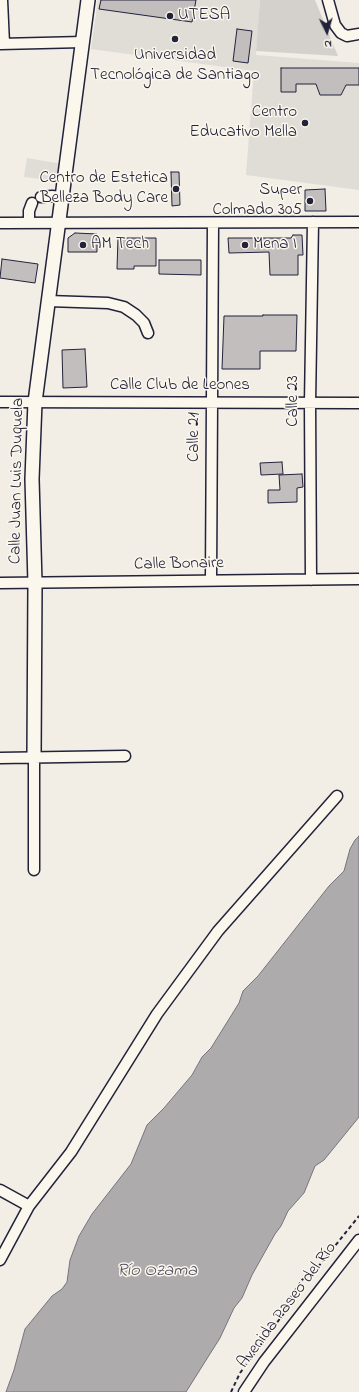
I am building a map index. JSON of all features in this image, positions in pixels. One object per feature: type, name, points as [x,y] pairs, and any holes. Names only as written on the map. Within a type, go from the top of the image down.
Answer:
[{"type":"main road","name":"Calle Juan Luis Duquela","points":[[34,757],[35,583],[32,479],[35,402],[88,0]]},
{"type":"street","points":[[2,0],[2,44],[83,42]]},
{"type":"street","points":[[328,0],[336,25],[341,33],[347,36],[359,34]]},
{"type":"street","points":[[29,222],[29,211],[37,200],[52,196],[62,196]]},
{"type":"street","name":"Calle 23","points":[[311,580],[310,403],[313,222]]},
{"type":"street","points":[[0,223],[359,222]]},
{"type":"street","name":"Calle 21","points":[[211,580],[213,223]]},
{"type":"street","points":[[48,302],[108,303],[124,307],[136,314],[144,323],[148,333]]},
{"type":"street","name":"Calle Club de Leones","points":[[0,402],[212,401],[359,403]]},
{"type":"street","name":"Calle Bonaire","points":[[0,583],[211,580],[359,580]]},
{"type":"street","points":[[0,758],[125,756]]},
{"type":"street","name":"Calle Juan Luis Duquela","points":[[34,757],[34,870]]},
{"type":"street","points":[[0,1260],[29,1206],[71,1152],[157,1014],[218,931],[337,796]]},
{"type":"street","points":[[0,1190],[29,1206]]},
{"type":"street","name":"Avenida Paseo del Río","points":[[244,1392],[264,1362],[359,1240]]},
{"type":"path","points":[[231,1392],[240,1373],[286,1309],[292,1295],[302,1280],[318,1266],[359,1216]]},
{"type":"shaded area","points":[[98,0],[260,0],[256,55],[359,63],[359,190],[246,175],[254,71],[91,49]]},
{"type":"shaded area","points":[[260,0],[315,0],[338,56],[256,51]]},
{"type":"shaded area","points":[[27,158],[62,164],[59,181],[24,177]]},
{"type":"water","name":"Río Ozama","points":[[359,836],[359,1117],[324,1160],[315,1166],[304,1193],[288,1211],[281,1226],[252,1275],[242,1298],[234,1308],[220,1338],[186,1392],[6,1392],[14,1370],[25,1329],[52,1296],[62,1289],[67,1282],[70,1260],[79,1236],[92,1214],[131,1164],[147,1125],[164,1108],[192,1075],[202,1057],[211,1048],[239,1003],[243,991],[258,976],[329,886],[344,871],[350,849]]},
{"type":"building","name":"UTESA","points":[[101,0],[196,0],[192,22],[99,9]]},
{"type":"building","points":[[237,29],[252,31],[248,63],[233,61]]},
{"type":"building","name":"Centro Educativo Mella","points":[[281,68],[359,68],[359,85],[346,85],[341,95],[320,95],[316,84],[296,84],[296,92],[281,92]]},
{"type":"building","name":"Centro de Estetica Belleza Body Care","points":[[171,172],[179,172],[180,205],[172,206]]},
{"type":"building","points":[[325,189],[326,211],[305,211],[305,190]]},
{"type":"building","name":"AM Tech","points":[[75,233],[97,234],[97,252],[68,252],[68,238]]},
{"type":"building","points":[[293,235],[302,235],[303,255],[298,255],[298,275],[270,275],[269,252],[229,253],[228,238],[291,238]]},
{"type":"building","points":[[118,238],[156,238],[156,266],[134,266],[134,269],[117,269]]},
{"type":"building","points":[[2,259],[38,264],[35,283],[0,278]]},
{"type":"building","points":[[159,260],[201,260],[201,275],[159,274]]},
{"type":"building","points":[[297,315],[296,351],[260,351],[260,369],[222,369],[224,316]]},
{"type":"building","points":[[85,349],[87,387],[63,388],[62,350]]},
{"type":"building","points":[[282,462],[283,474],[261,475],[260,463]]},
{"type":"building","points":[[302,474],[303,487],[297,488],[297,502],[268,503],[268,490],[280,490],[279,475]]},
{"type":"place","name":"UTESA","points":[[170,16]]},
{"type":"place","name":"Universidad Tecnológica de Santiago","points":[[175,39]]},
{"type":"place","name":"Centro Educativo Mella","points":[[305,123]]},
{"type":"place","name":"Centro de Estetica Belleza Body Care","points":[[176,189]]},
{"type":"place","name":"Super Colmado 305","points":[[310,201]]},
{"type":"place","name":"AM Tech","points":[[83,245]]},
{"type":"place","name":"Mena I","points":[[245,245]]}]
